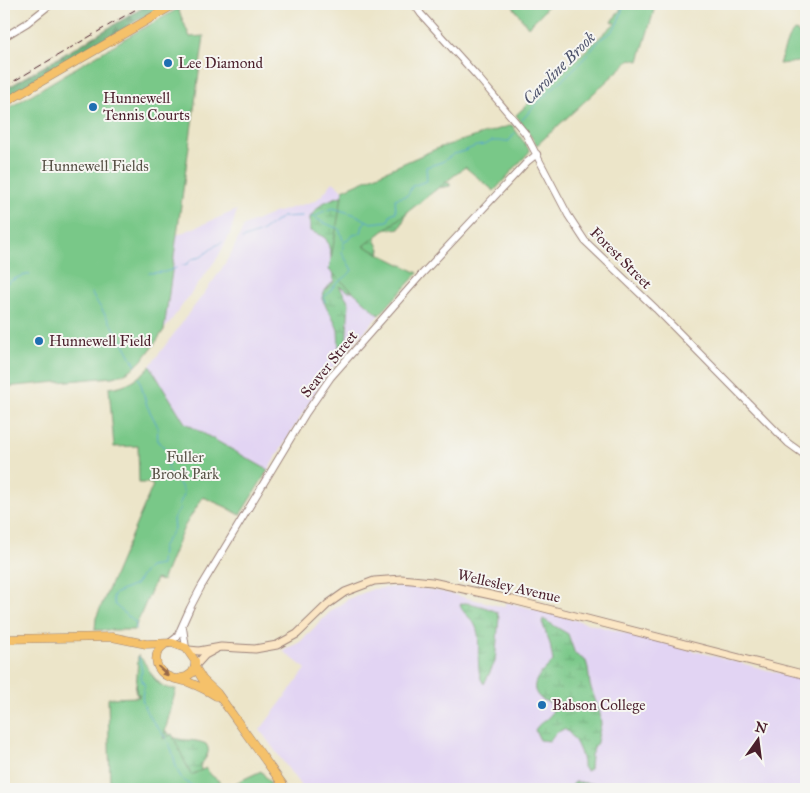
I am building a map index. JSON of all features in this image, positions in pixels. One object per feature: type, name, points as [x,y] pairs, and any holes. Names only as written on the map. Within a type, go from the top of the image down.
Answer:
[{"type":"main road","points":[[4,104],[175,4]]},
{"type":"main road","name":"Wellesley Avenue","points":[[187,649],[198,651],[221,647],[255,649],[280,644],[298,634],[328,604],[345,592],[374,581],[401,579],[432,582],[509,599],[806,675]]},
{"type":"main road","points":[[4,639],[112,638],[178,645],[187,649],[195,661],[195,666],[203,680],[218,693],[220,699],[286,789]]},
{"type":"main road","points":[[133,641],[146,648],[156,657]]},
{"type":"main road","points":[[166,644],[158,650],[156,657],[160,670],[165,674],[200,687],[220,699]]},
{"type":"main road","points":[[177,679],[188,676],[205,655],[221,647]]},
{"type":"street","points":[[4,37],[27,23],[51,4]]},
{"type":"street","name":"Forest Street","points":[[414,4],[518,124],[537,154],[568,215],[585,241],[656,309],[788,443],[806,456]]},
{"type":"street","name":"Seaver Street","points":[[166,644],[177,636],[192,603],[215,564],[331,376],[422,274],[527,162],[537,154]]},
{"type":"street","name":"Seaver Street","points":[[184,622],[183,632],[187,649]]},
{"type":"shaded area","points":[[333,182],[343,190],[329,270],[379,315],[326,375],[268,470],[185,423],[150,366],[219,273],[232,252],[244,226],[274,213],[315,201]]},
{"type":"shaded area","points":[[237,210],[230,234],[218,257],[164,330],[177,235]]},
{"type":"shaded area","name":"Babson College","points":[[409,586],[504,607],[506,602],[806,680],[806,789],[303,789],[260,730],[306,669],[283,651],[300,642],[332,610],[348,599],[373,589]]},
{"type":"green space","points":[[149,4],[165,4],[4,100],[4,90]]},
{"type":"green space","points":[[511,4],[548,4],[528,27]]},
{"type":"green space","points":[[621,4],[655,4],[639,61],[631,59],[537,145],[516,115],[615,23],[612,22],[620,10]]},
{"type":"green space","name":"Hunnewell Fields","points":[[178,9],[190,37],[204,36],[164,330],[143,359],[136,366],[121,375],[4,387],[4,111]]},
{"type":"green space","points":[[794,31],[798,32],[806,42],[806,59],[779,64],[788,39]]},
{"type":"green space","points":[[512,125],[530,151],[494,191],[465,167],[364,246],[418,273],[379,315],[329,270],[343,190],[438,148]]},
{"type":"green space","points":[[442,180],[450,184],[450,186],[438,188],[410,206],[400,228],[379,232],[375,239],[380,249],[379,255],[354,291],[348,291],[339,286],[349,303],[346,346],[343,349],[339,348],[338,330],[322,299],[326,289],[334,282],[330,252],[325,238],[310,231],[310,217],[323,203],[350,193],[381,187]]},
{"type":"green space","name":"Fuller Brook Park","points":[[150,366],[185,423],[268,470],[240,515],[203,497],[184,527],[162,581],[156,579],[134,630],[95,630],[96,618],[153,485],[139,483],[138,446],[114,447],[109,388],[121,386],[132,381]]},
{"type":"green space","points":[[462,603],[474,604],[494,610],[499,618],[495,662],[484,684],[481,680],[478,660],[477,628],[462,609],[460,605]]},
{"type":"green space","points":[[543,619],[568,634],[575,654],[586,661],[588,668],[590,685],[600,714],[601,724],[597,742],[591,755],[590,769],[586,771],[583,767],[578,746],[568,732],[564,729],[556,733],[550,741],[540,740],[535,730],[549,717],[554,705],[540,698],[535,688],[535,683],[541,673],[553,661],[550,644],[542,622]]},
{"type":"green space","points":[[138,655],[157,682],[162,686],[176,689],[163,739],[172,734],[191,775],[206,768],[211,775],[227,787],[261,771],[275,789],[122,789],[110,787],[108,698],[139,697],[139,694],[136,694]]},
{"type":"green space","points":[[145,667],[164,688],[163,727],[172,737],[177,739],[206,744],[208,753],[200,766],[201,770],[212,780],[230,787],[180,789],[135,690],[137,677]]},
{"type":"green space","points":[[575,782],[597,784],[601,789],[574,789],[572,785]]},
{"type":"waterway","name":"Caroline Brook","points":[[522,120],[581,62],[600,40],[614,29],[624,4]]},
{"type":"waterway","name":"Caroline Brook","points":[[311,217],[315,217],[333,208],[356,215],[371,223],[388,221],[391,214],[396,212],[395,199],[408,195],[412,186],[427,181],[426,167],[442,162],[454,154],[476,146],[485,145],[492,141],[509,141],[515,133]]},
{"type":"waterway","name":"Caroline Brook","points":[[242,239],[261,232],[282,217],[302,216]]},
{"type":"waterway","points":[[316,218],[339,229],[343,240]]},
{"type":"waterway","points":[[325,302],[323,297],[352,270],[342,253],[344,242],[353,235],[361,233],[366,221]]},
{"type":"waterway","name":"Caroline Brook","points":[[182,265],[187,264],[192,259],[201,257],[222,242]]},
{"type":"waterway","name":"Caroline Brook","points":[[149,273],[165,272],[176,268]]},
{"type":"waterway","points":[[4,284],[30,274]]},
{"type":"waterway","points":[[91,293],[123,342],[136,366]]},
{"type":"waterway","points":[[136,630],[136,623],[115,605],[114,594],[135,585],[149,567],[161,565],[162,547],[174,529],[173,519],[180,509],[179,505],[184,494],[181,486],[169,472],[171,452],[158,442],[157,425],[147,406],[139,378]]},
{"type":"waterway","points":[[139,657],[142,671],[140,677],[145,686],[143,694],[145,709],[169,744],[181,777],[197,789]]},
{"type":"railway","points":[[4,87],[145,4]]},
{"type":"place","name":"Lee Diamond","points":[[168,63]]},
{"type":"place","name":"Hunnewell Tennis Courts","points":[[93,107]]},
{"type":"place","name":"Hunnewell Field","points":[[39,341]]},
{"type":"place","name":"Babson College","points":[[542,705]]}]
